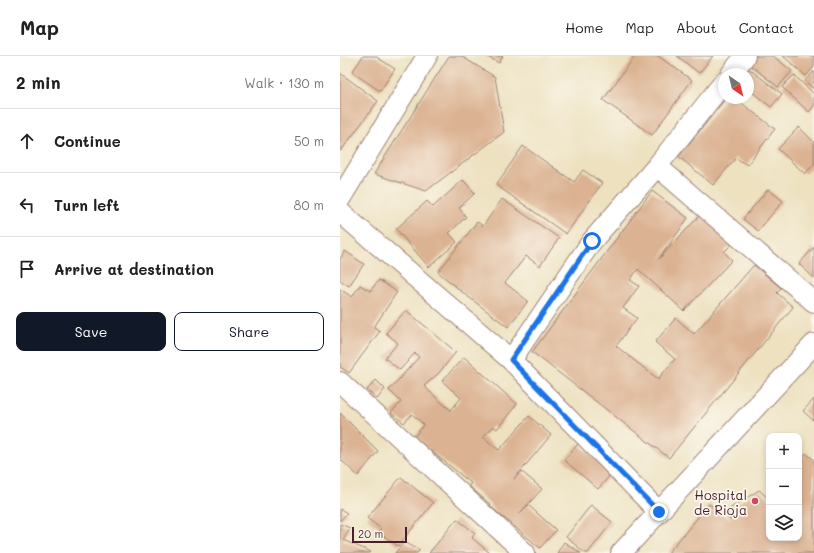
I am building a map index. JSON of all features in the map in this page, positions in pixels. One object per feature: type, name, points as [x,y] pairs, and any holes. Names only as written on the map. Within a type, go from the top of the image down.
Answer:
[{"type":"street","points":[[340,199],[427,56]]},
{"type":"street","points":[[736,68],[745,56]]},
{"type":"street","points":[[511,360],[592,241],[657,166],[718,90]]},
{"type":"street","points":[[657,166],[814,302]]},
{"type":"street","points":[[340,212],[511,360],[659,512]]},
{"type":"street","points":[[621,553],[814,344]]},
{"type":"street","points":[[340,382],[525,553]]},
{"type":"building","points":[[363,56],[375,56],[395,69],[380,91],[352,72]]},
{"type":"building","points":[[449,56],[461,56],[495,77],[504,132],[426,191],[374,174]]},
{"type":"building","points":[[486,56],[503,56],[499,63]]},
{"type":"building","points":[[635,56],[658,56],[692,80],[652,135],[603,100]]},
{"type":"building","points":[[677,56],[713,56],[699,73]]},
{"type":"building","points":[[755,56],[773,56],[792,71],[778,87],[749,64]]},
{"type":"building","points":[[783,56],[814,56],[814,67],[806,76]]},
{"type":"building","points":[[814,71],[814,89],[805,81]]},
{"type":"building","points":[[340,73],[378,101],[341,151],[340,150]]},
{"type":"building","points":[[754,73],[782,94],[771,107],[754,94]]},
{"type":"building","points":[[794,75],[814,94],[814,106],[809,112],[782,87]]},
{"type":"building","points":[[721,104],[743,104],[775,129],[747,165],[736,158],[713,185],[679,157]]},
{"type":"building","points":[[799,127],[814,142],[814,164],[805,174],[778,149]]},
{"type":"building","points":[[523,146],[574,182],[583,170],[602,183],[566,234],[496,185]]},
{"type":"building","points":[[463,180],[475,193],[459,208],[466,217],[449,233],[457,242],[429,267],[396,229],[427,201],[433,207]]},
{"type":"building","points":[[768,189],[783,201],[758,231],[743,219]]},
{"type":"building","points":[[652,191],[688,218],[659,259],[701,214],[732,244],[724,252],[732,260],[684,311],[638,269],[630,280],[639,286],[623,308],[637,318],[616,346],[658,379],[675,359],[655,342],[676,318],[694,334],[754,265],[781,288],[777,293],[793,307],[669,458],[532,352]]},
{"type":"building","points":[[502,199],[559,238],[540,266],[526,256],[505,283],[528,301],[508,327],[438,272],[477,222],[483,226]]},
{"type":"building","points":[[814,247],[814,278],[799,264]]},
{"type":"building","points":[[345,251],[364,264],[349,286],[340,280],[340,259]]},
{"type":"building","points":[[379,280],[397,292],[374,327],[380,331],[349,373],[340,367],[340,289],[352,297],[360,285],[370,291]]},
{"type":"building","points":[[406,310],[456,352],[439,373],[424,386],[442,403],[451,410],[461,398],[442,381],[464,357],[517,404],[497,429],[493,426],[483,437],[499,450],[529,416],[551,435],[514,479],[521,471],[542,489],[519,514],[528,505],[556,530],[540,548],[490,506],[491,505],[469,486],[471,483],[414,437],[424,425],[412,414],[404,423],[391,413],[401,402],[389,390],[419,357],[415,353],[400,370],[385,358],[398,343],[386,333]]},
{"type":"building","points":[[376,380],[385,389],[377,399],[367,390]]},
{"type":"building","points":[[814,399],[814,421],[803,411]]},
{"type":"building","points":[[340,413],[378,451],[358,476],[340,459]]},
{"type":"building","points":[[578,444],[612,473],[598,489],[564,460]]},
{"type":"building","name":"Hospital de Rioja","points":[[806,453],[814,460],[814,553],[668,553],[709,504],[731,520],[726,511],[759,490],[766,496],[766,541],[802,541],[802,458]]},
{"type":"building","points":[[401,477],[433,503],[398,546],[378,532],[381,529],[367,518]]},
{"type":"building","points":[[591,505],[612,522],[588,553],[585,553],[566,537]]},
{"type":"building","points":[[340,509],[347,513],[340,521]]},
{"type":"building","points":[[457,519],[475,533],[472,538],[490,553],[429,553]]},
{"type":"building","points":[[340,524],[350,528],[343,540],[371,552],[340,553]]},
{"type":"building","points":[[404,542],[420,550],[417,553],[395,553]]},
{"type":"building","points":[[564,542],[581,553],[557,553]]},
{"type":"place","name":"Hospital de Rioja","points":[[755,501]]},
{"type":"route","points":[[592,241],[511,360],[659,512]]}]
